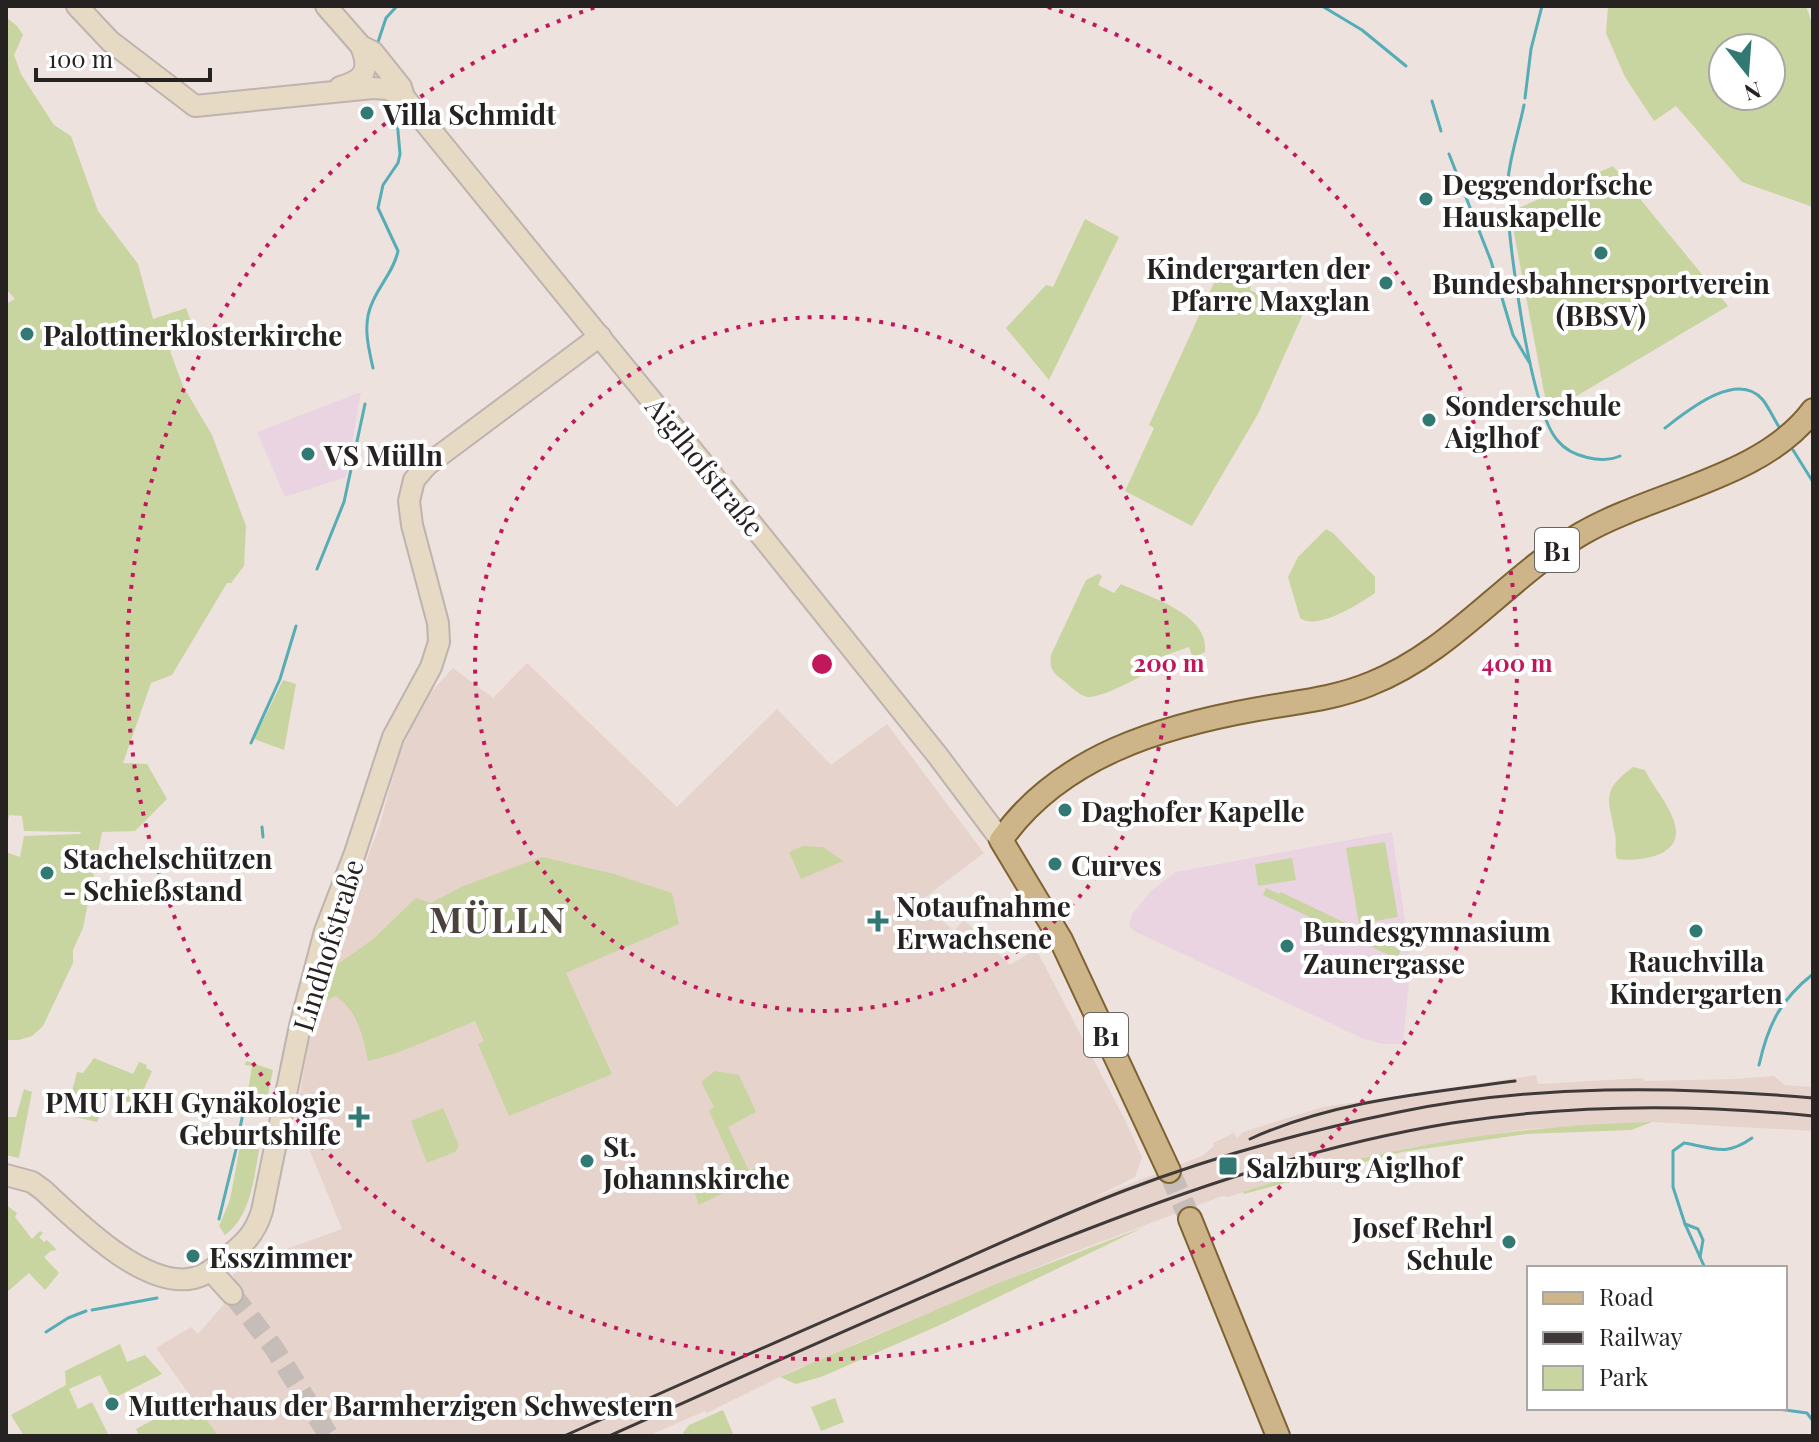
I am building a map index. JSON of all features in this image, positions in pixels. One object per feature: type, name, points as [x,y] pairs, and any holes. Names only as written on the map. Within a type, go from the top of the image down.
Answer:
[{"type":"main road","name":"B1","points":[[1169,1171],[1061,940],[1001,840],[1016,818],[1082,765],[1114,749],[1202,721],[1349,692],[1372,684],[1407,666],[1471,621],[1568,542],[1608,519],[1720,475],[1764,454],[1788,437],[1813,410]]},
{"type":"main road","points":[[1190,1219],[1278,1436]]},
{"type":"street","points":[[77,6],[110,41],[195,106],[381,88],[404,97]]},
{"type":"street","name":"Aiglhofstraße","points":[[326,6],[361,46],[373,52],[401,87],[404,97],[938,756],[1001,840]]},
{"type":"street","points":[[328,91],[353,83],[363,75],[366,62],[361,46]]},
{"type":"street","name":"Lindhofstraße","points":[[211,1271],[253,1234],[262,1211],[300,1026],[325,931],[355,853],[393,737],[431,667],[439,642],[438,623],[412,525],[409,501],[414,480],[427,465],[600,336]]},
{"type":"street","points":[[6,1175],[32,1182],[122,1258],[149,1271],[191,1279],[211,1271],[232,1294]]},
{"type":"shaded area","name":"VS Mülln","points":[[361,392],[346,477],[285,497],[257,432]]},
{"type":"shaded area","points":[[527,663],[677,807],[777,709],[831,765],[887,724],[984,853],[920,901],[954,931],[964,920],[1010,965],[1036,949],[1142,1157],[1135,1177],[1091,1199],[1202,1156],[1214,1146],[1213,1143],[1234,1133],[1237,1138],[1243,1132],[1323,1107],[1536,1075],[1538,1084],[1643,1078],[1644,1081],[1774,1076],[1785,1085],[1813,1087],[1813,1131],[1652,1122],[1527,1129],[1404,1149],[1293,1176],[1228,1197],[1222,1196],[1069,1254],[857,1343],[810,1366],[800,1367],[707,1413],[705,1411],[648,1436],[219,1436],[156,1348],[191,1327],[198,1334],[239,1287],[232,1275],[241,1269],[256,1260],[342,1229],[296,1117],[308,1045],[336,942],[380,824],[400,752],[423,701],[453,668],[493,698]]},
{"type":"shaded area","name":"Bundesgymnasium Zaunergasse","points":[[1392,832],[1411,961],[1403,1044],[1383,1044],[1364,1039],[1129,926],[1132,914],[1151,891],[1176,872]]},
{"type":"green space","points":[[1608,6],[1806,6],[1813,26],[1813,207],[1742,182],[1676,106],[1654,121],[1625,77],[1606,33]]},
{"type":"green space","points":[[6,17],[23,35],[14,55],[21,74],[54,125],[71,136],[98,211],[138,264],[153,319],[186,308],[198,340],[170,351],[183,386],[212,435],[246,526],[244,566],[231,583],[227,583],[172,675],[151,683],[123,763],[147,764],[167,799],[135,831],[102,832],[83,928],[73,950],[73,963],[43,1026],[32,1036],[19,1040],[6,1040],[6,852],[20,857],[24,836],[81,832],[24,831],[22,816],[9,815],[6,833],[6,304],[15,299],[6,289]]},
{"type":"green space","name":"Bundesbahnersportverein (BBSV)","points":[[1613,166],[1728,306],[1548,413],[1510,212]]},
{"type":"green space","points":[[1085,219],[1119,237],[1049,380],[1006,328],[1046,285],[1053,287]]},
{"type":"green space","points":[[1219,272],[1303,314],[1258,414],[1192,526],[1125,491],[1154,428],[1149,425]]},
{"type":"green space","points":[[1326,529],[1375,577],[1375,593],[1327,619],[1307,621],[1300,618],[1288,577],[1298,557]]},
{"type":"green space","points":[[1098,574],[1102,576],[1098,585],[1114,593],[1121,584],[1161,601],[1188,617],[1204,639],[1205,652],[1193,658],[1189,647],[1152,660],[1155,669],[1099,695],[1084,696],[1076,691],[1057,676],[1051,664],[1051,655],[1086,580]]},
{"type":"green space","points":[[283,680],[296,684],[284,750],[254,739]]},
{"type":"green space","points":[[1633,767],[1645,770],[1671,813],[1676,835],[1672,845],[1662,853],[1640,859],[1617,859],[1609,796],[1615,783]]},
{"type":"green space","points":[[1385,842],[1398,917],[1359,924],[1346,848]]},
{"type":"green space","points":[[803,846],[823,847],[843,861],[801,879],[789,852]]},
{"type":"green space","points":[[542,857],[614,874],[672,893],[679,924],[566,973],[612,1074],[509,1116],[478,1044],[484,1041],[475,1021],[397,1053],[368,1061],[358,1025],[349,1009],[335,996],[325,1002],[328,971],[372,940],[416,898],[431,903],[461,887]]},
{"type":"green space","points":[[1292,858],[1296,880],[1258,886],[1255,864]]},
{"type":"green space","points":[[1266,888],[1279,894],[1281,892],[1401,950],[1397,959],[1263,895]]},
{"type":"green space","points":[[94,1058],[133,1074],[139,1062],[152,1071],[137,1105],[108,1095],[97,1122],[66,1115],[77,1072],[83,1073]]},
{"type":"green space","points":[[246,1061],[273,1070],[268,1095],[247,1097],[252,1066],[245,1065]]},
{"type":"green space","points":[[715,1071],[739,1075],[756,1112],[728,1127],[749,1171],[755,1168],[758,1176],[699,1205],[693,1189],[734,1166],[709,1111],[714,1107],[701,1082]]},
{"type":"green space","points":[[24,1089],[32,1092],[19,1158],[6,1155],[6,1117],[16,1117]]},
{"type":"green space","points":[[443,1108],[459,1146],[455,1152],[427,1163],[411,1121]]},
{"type":"green space","points":[[1652,1122],[1631,1130],[1526,1134],[1402,1152],[1243,1192],[1343,1163],[1445,1142],[1548,1128]]},
{"type":"green space","points":[[242,1136],[261,1140],[247,1204],[225,1235],[219,1226],[230,1200]]},
{"type":"green space","points":[[6,1205],[17,1213],[15,1217],[32,1239],[40,1231],[43,1233],[39,1237],[57,1250],[44,1257],[59,1273],[45,1290],[29,1273],[6,1293]]},
{"type":"green space","points":[[1144,1227],[940,1325],[821,1377],[796,1384],[780,1377],[996,1284]]},
{"type":"green space","points":[[120,1344],[127,1362],[145,1355],[162,1374],[112,1399],[100,1375],[69,1389],[78,1409],[92,1402],[109,1436],[24,1436],[11,1415],[66,1385],[65,1371]]},
{"type":"green space","points":[[188,1395],[219,1436],[139,1436],[136,1429],[177,1407],[179,1411],[182,1408],[180,1403]]},
{"type":"green space","points":[[835,1398],[844,1422],[821,1431],[811,1407]]},
{"type":"green space","points":[[723,1410],[734,1436],[684,1436],[689,1425]]},
{"type":"waterway","points":[[378,42],[386,18],[397,6]]},
{"type":"waterway","points":[[1322,6],[1362,30],[1406,66]]},
{"type":"waterway","points":[[1525,98],[1531,49],[1542,6]]},
{"type":"waterway","points":[[1432,101],[1441,131]]},
{"type":"waterway","points":[[1524,105],[1511,161],[1507,196],[1522,324],[1538,396],[1548,424],[1564,447],[1596,459],[1620,456]]},
{"type":"waterway","points":[[373,368],[367,334],[368,318],[398,251],[378,208],[383,185],[398,163],[400,154],[396,109]]},
{"type":"waterway","points":[[1449,154],[1491,261],[1513,335],[1529,362]]},
{"type":"waterway","points":[[1665,428],[1712,396],[1740,389],[1752,392],[1763,400],[1779,427]]},
{"type":"waterway","points":[[317,569],[344,502],[365,404]]},
{"type":"waterway","points":[[1793,450],[1813,482]]},
{"type":"waterway","points":[[251,743],[280,679],[296,626]]},
{"type":"waterway","points":[[262,827],[263,837]]},
{"type":"waterway","points":[[1759,1065],[1777,1014],[1813,974]]},
{"type":"waterway","points":[[240,1128],[244,1108]]},
{"type":"waterway","points":[[219,1219],[239,1137]]},
{"type":"waterway","points":[[1704,1266],[1673,1187],[1673,1151],[1684,1143],[1712,1149],[1734,1148],[1752,1138]]},
{"type":"waterway","points":[[1685,1224],[1698,1229],[1703,1240],[1700,1257]]},
{"type":"waterway","points":[[92,1310],[157,1298]]},
{"type":"waterway","points":[[46,1332],[86,1311]]},
{"type":"waterway","points":[[1785,1410],[1807,1413],[1813,1421]]},
{"type":"tunnel","points":[[1169,1171],[1190,1219]]},
{"type":"tunnel","points":[[232,1294],[274,1348],[329,1436]]},
{"type":"railway","points":[[1250,1139],[1347,1107],[1515,1081]]},
{"type":"railway","points":[[564,1436],[1098,1201],[1193,1166],[1295,1136],[1450,1103],[1554,1092],[1709,1091],[1813,1098]]},
{"type":"railway","points":[[609,1436],[918,1299],[1074,1234],[1234,1177],[1342,1146],[1452,1123],[1587,1109],[1723,1109],[1813,1116]]},
{"type":"place","name":"Villa Schmidt","points":[[367,113]]},
{"type":"place","name":"Deggendorfsche Hauskapelle","points":[[1426,199]]},
{"type":"place","name":"Bundesbahnersportverein (BBSV)","points":[[1601,253]]},
{"type":"place","name":"Kindergarten der Pfarre Maxglan","points":[[1386,283]]},
{"type":"place","name":"Palottinerklosterkirche","points":[[27,334]]},
{"type":"place","name":"Sonderschule Aiglhof","points":[[1429,420]]},
{"type":"place","name":"VS Mülln","points":[[308,454]]},
{"type":"place","name":"Daghofer Kapelle","points":[[1065,810]]},
{"type":"place","name":"Curves","points":[[1055,864]]},
{"type":"place","name":"Stachelschützen - Schießstand","points":[[47,873]]},
{"type":"place","name":"Notaufnahme Erwachsene","points":[[878,921]]},
{"type":"place","name":"Rauchvilla Kindergarten","points":[[1696,931]]},
{"type":"place","name":"Bundesgymnasium Zaunergasse","points":[[1287,946]]},
{"type":"place","name":"PMU LKH Gynäkologie Geburtshilfe","points":[[359,1117]]},
{"type":"place","name":"St. Johannskirche","points":[[587,1161]]},
{"type":"place","name":"Salzburg Aiglhof","points":[[1228,1166]]},
{"type":"place","name":"Josef Rehrl Schule","points":[[1509,1242]]},
{"type":"place","name":"Esszimmer","points":[[193,1256]]},
{"type":"place","name":"Mutterhaus der Barmherzigen Schwestern","points":[[112,1404]]},
{"type":"district","name":"MÜLLN","points":[[498,918]]}]
